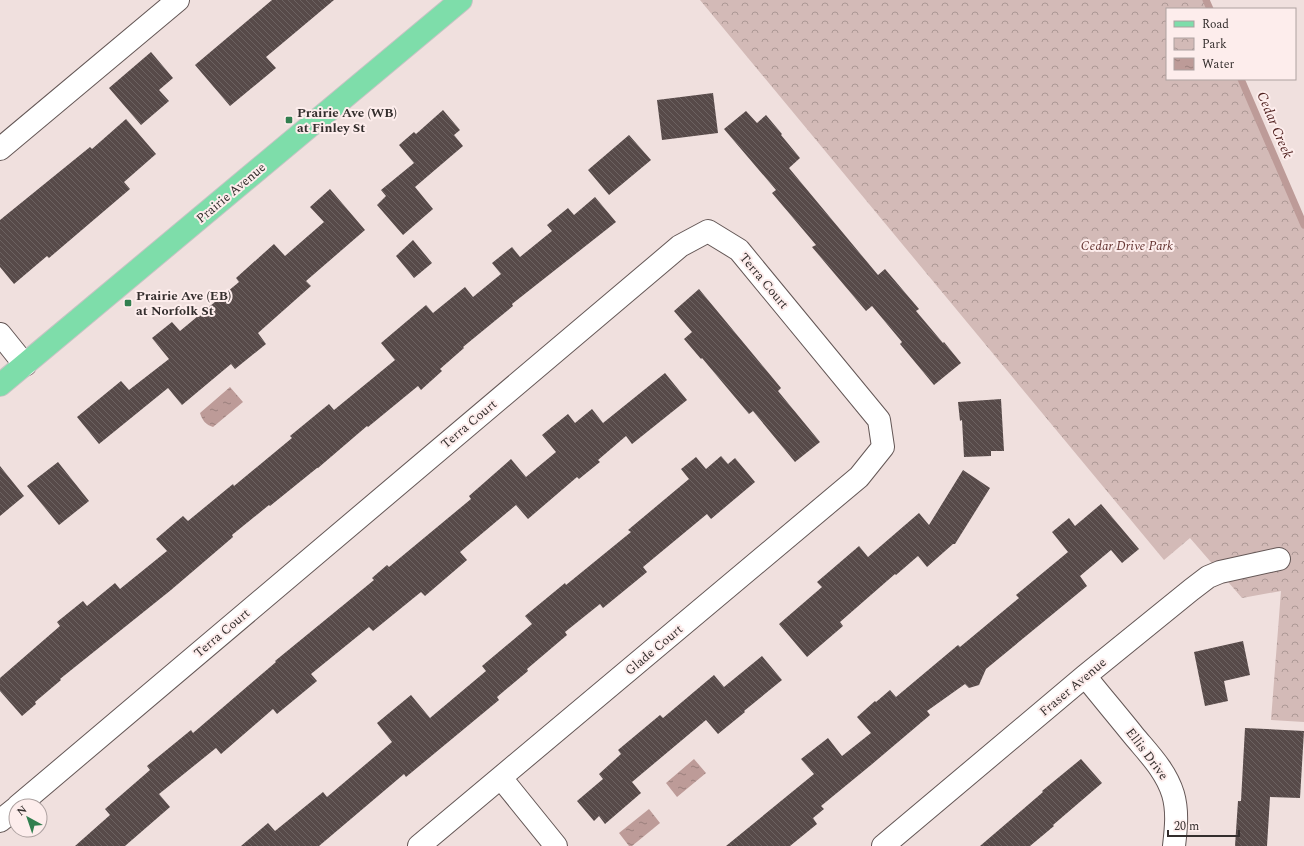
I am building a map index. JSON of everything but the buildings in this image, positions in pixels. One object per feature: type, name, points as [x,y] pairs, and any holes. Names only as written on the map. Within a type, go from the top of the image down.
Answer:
[{"type":"main road","name":"Prairie Avenue","points":[[0,385],[456,2]]},
{"type":"street","points":[[0,149],[178,0]]},
{"type":"street","name":"Terra Court","points":[[28,798],[680,246],[708,231],[739,250],[879,420],[883,447]]},
{"type":"street","points":[[0,334],[25,364]]},
{"type":"street","name":"Glade Court","points":[[419,846],[859,477],[883,447]]},
{"type":"street","name":"Fraser Avenue","points":[[883,846],[1190,590],[1220,572],[1279,559]]},
{"type":"street","name":"Ellis Drive","points":[[1085,676],[1159,766],[1169,783],[1173,795],[1175,810],[1176,826],[1174,846]]},
{"type":"street","points":[[501,778],[556,846]]},
{"type":"street","name":"Terra Court","points":[[0,821],[8,814]]},
{"type":"green space","name":"Cedar Drive Park","points":[[700,0],[1208,0],[1212,8],[1166,8],[1166,80],[1242,80],[1304,226],[1304,722],[1271,720],[1281,591],[1242,598],[1190,538],[1164,560]]},
{"type":"water","points":[[230,387],[243,402],[213,427],[206,424],[200,413]]},
{"type":"water","points":[[694,759],[706,773],[677,797],[666,783]]},
{"type":"water","points":[[649,809],[660,823],[632,846],[629,846],[619,833]]},
{"type":"waterway","name":"Cedar Creek","points":[[1206,0],[1210,8]]},
{"type":"waterway","name":"Cedar Creek","points":[[1241,80],[1304,225]]},
{"type":"place","name":"Prairie Ave (WB) at Finley St","points":[[289,120]]},
{"type":"place","name":"Prairie Ave (EB) at Norfolk St","points":[[128,303]]}]
